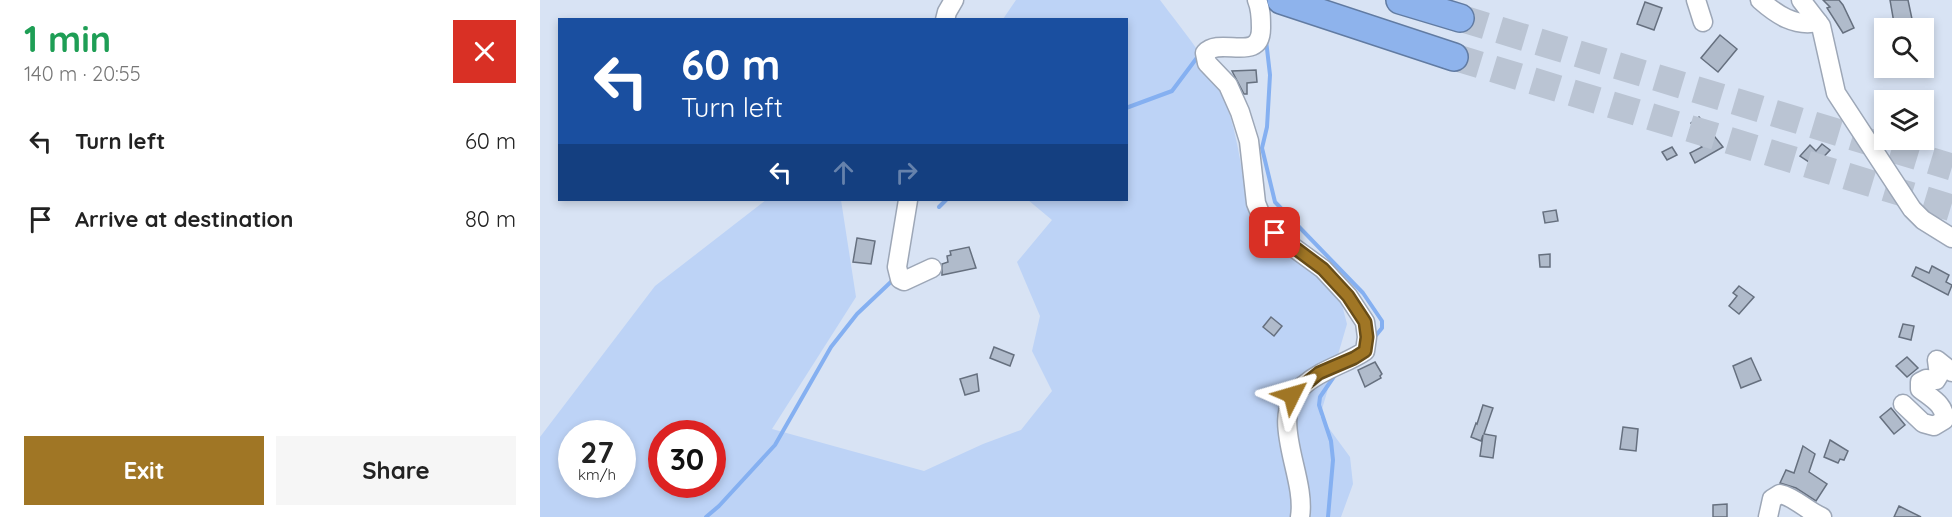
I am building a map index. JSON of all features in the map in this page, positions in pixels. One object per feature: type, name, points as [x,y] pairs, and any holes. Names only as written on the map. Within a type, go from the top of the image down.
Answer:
[{"type":"highway","points":[[1281,0],[1445,54]]},
{"type":"highway","points":[[1400,0],[1448,15]]},
{"type":"street","points":[[946,18],[954,0]]},
{"type":"street","points":[[1257,0],[1260,7],[1261,35],[1256,43],[1248,48],[1218,46],[1210,48],[1205,53],[1207,63],[1228,85],[1240,112],[1249,141],[1256,202],[1264,223],[1323,269],[1348,296],[1365,322],[1367,337],[1365,351],[1319,373],[1292,395],[1287,413],[1288,436],[1300,486],[1302,505],[1300,517]]},
{"type":"street","points":[[1696,0],[1703,22]]},
{"type":"street","points":[[1760,0],[1772,11],[1795,23],[1818,22]]},
{"type":"street","points":[[1801,0],[1821,26],[1836,93],[1912,209],[1923,220],[1952,238]]},
{"type":"street","points":[[908,201],[897,267],[900,279],[904,281],[932,268]]},
{"type":"street","points":[[1903,404],[1923,423],[1934,426],[1944,420],[1946,412],[1920,389],[1920,382],[1926,379],[1936,380],[1939,375],[1937,360],[1952,372]]},
{"type":"street","points":[[1768,517],[1772,499],[1780,494],[1795,501],[1808,512],[1822,517]]},
{"type":"shaded area","points":[[1016,0],[1160,0],[1196,48],[1225,100],[1234,129],[1250,221],[1254,229],[1321,275],[1342,305],[1347,324],[1320,416],[1350,457],[1353,484],[1341,517],[540,517],[540,437],[655,286],[765,201],[841,201],[856,297],[772,429],[924,471],[983,444],[1021,430],[1052,391],[1032,351],[1040,316],[1017,262],[1052,220],[1029,201],[1128,201],[1128,18],[1004,18]]},
{"type":"building","points":[[1823,0],[1839,0],[1854,28],[1843,33],[1827,8],[1830,7]]},
{"type":"building","points":[[1890,0],[1908,0],[1912,18],[1893,18]]},
{"type":"building","points":[[1645,2],[1662,8],[1654,30],[1637,24]]},
{"type":"building","points":[[1720,35],[1737,49],[1718,72],[1701,58]]},
{"type":"building","points":[[1256,70],[1257,82],[1247,83],[1247,94],[1244,94],[1232,71]]},
{"type":"building","points":[[1699,117],[1723,147],[1695,163],[1690,153],[1702,147],[1690,130],[1694,126],[1691,123]]},
{"type":"building","points":[[1822,144],[1830,150],[1815,166],[1800,156],[1810,145],[1816,151]]},
{"type":"building","points":[[1672,147],[1677,155],[1667,160],[1662,152]]},
{"type":"building","points":[[1556,210],[1558,221],[1545,223],[1543,212]]},
{"type":"building","points":[[857,238],[875,241],[871,264],[853,262]]},
{"type":"building","points":[[969,247],[976,268],[942,275],[942,264],[948,262],[947,256],[951,255],[950,251]]},
{"type":"building","points":[[1550,254],[1550,267],[1540,267],[1539,255]]},
{"type":"building","points":[[1932,266],[1949,275],[1946,282],[1952,285],[1948,295],[1912,276],[1916,267],[1929,273]]},
{"type":"building","points":[[1739,286],[1754,297],[1739,314],[1729,306],[1737,296],[1733,293]]},
{"type":"building","points":[[1271,317],[1282,326],[1274,336],[1263,327]]},
{"type":"building","points":[[1903,324],[1914,326],[1911,340],[1899,337]]},
{"type":"building","points":[[994,347],[1014,355],[1010,366],[990,358]]},
{"type":"building","points":[[1907,357],[1918,368],[1907,377],[1896,366]]},
{"type":"building","points":[[1751,358],[1761,380],[1741,388],[1733,366]]},
{"type":"building","points":[[1375,362],[1382,374],[1381,378],[1365,387],[1358,370]]},
{"type":"building","points":[[977,374],[979,391],[965,395],[960,379]]},
{"type":"building","points":[[1483,405],[1493,408],[1484,434],[1496,436],[1493,458],[1480,456],[1483,435],[1481,441],[1471,437]]},
{"type":"building","points":[[1891,408],[1905,425],[1894,434],[1880,417]]},
{"type":"building","points":[[1623,427],[1638,429],[1636,451],[1620,449]]},
{"type":"building","points":[[1830,440],[1848,451],[1844,460],[1840,459],[1838,463],[1824,457]]},
{"type":"building","points":[[1803,446],[1815,454],[1809,472],[1827,484],[1816,501],[1796,488],[1780,483],[1786,470],[1794,473]]},
{"type":"building","points":[[1727,504],[1727,517],[1713,517],[1713,505]]},
{"type":"building","points":[[1899,506],[1921,517],[1894,517]]},
{"type":"waterway","points":[[1266,40],[1270,75],[1267,127],[1262,148],[1275,202],[1363,293],[1382,321],[1382,328],[1373,339]]},
{"type":"waterway","points":[[1128,107],[1172,91],[1199,55]]},
{"type":"waterway","points":[[939,207],[945,201]]},
{"type":"waterway","points":[[706,517],[775,445],[831,347],[857,314],[894,279]]},
{"type":"waterway","points":[[1328,517],[1333,460],[1331,441],[1319,405],[1320,397],[1335,375]]},
{"type":"tunnel","points":[[1460,18],[1952,167]]},
{"type":"tunnel","points":[[1454,57],[1952,208]]},
{"type":"route","points":[[1275,233],[1323,269],[1348,296],[1365,322],[1367,337],[1365,351],[1319,373],[1292,395]]}]
